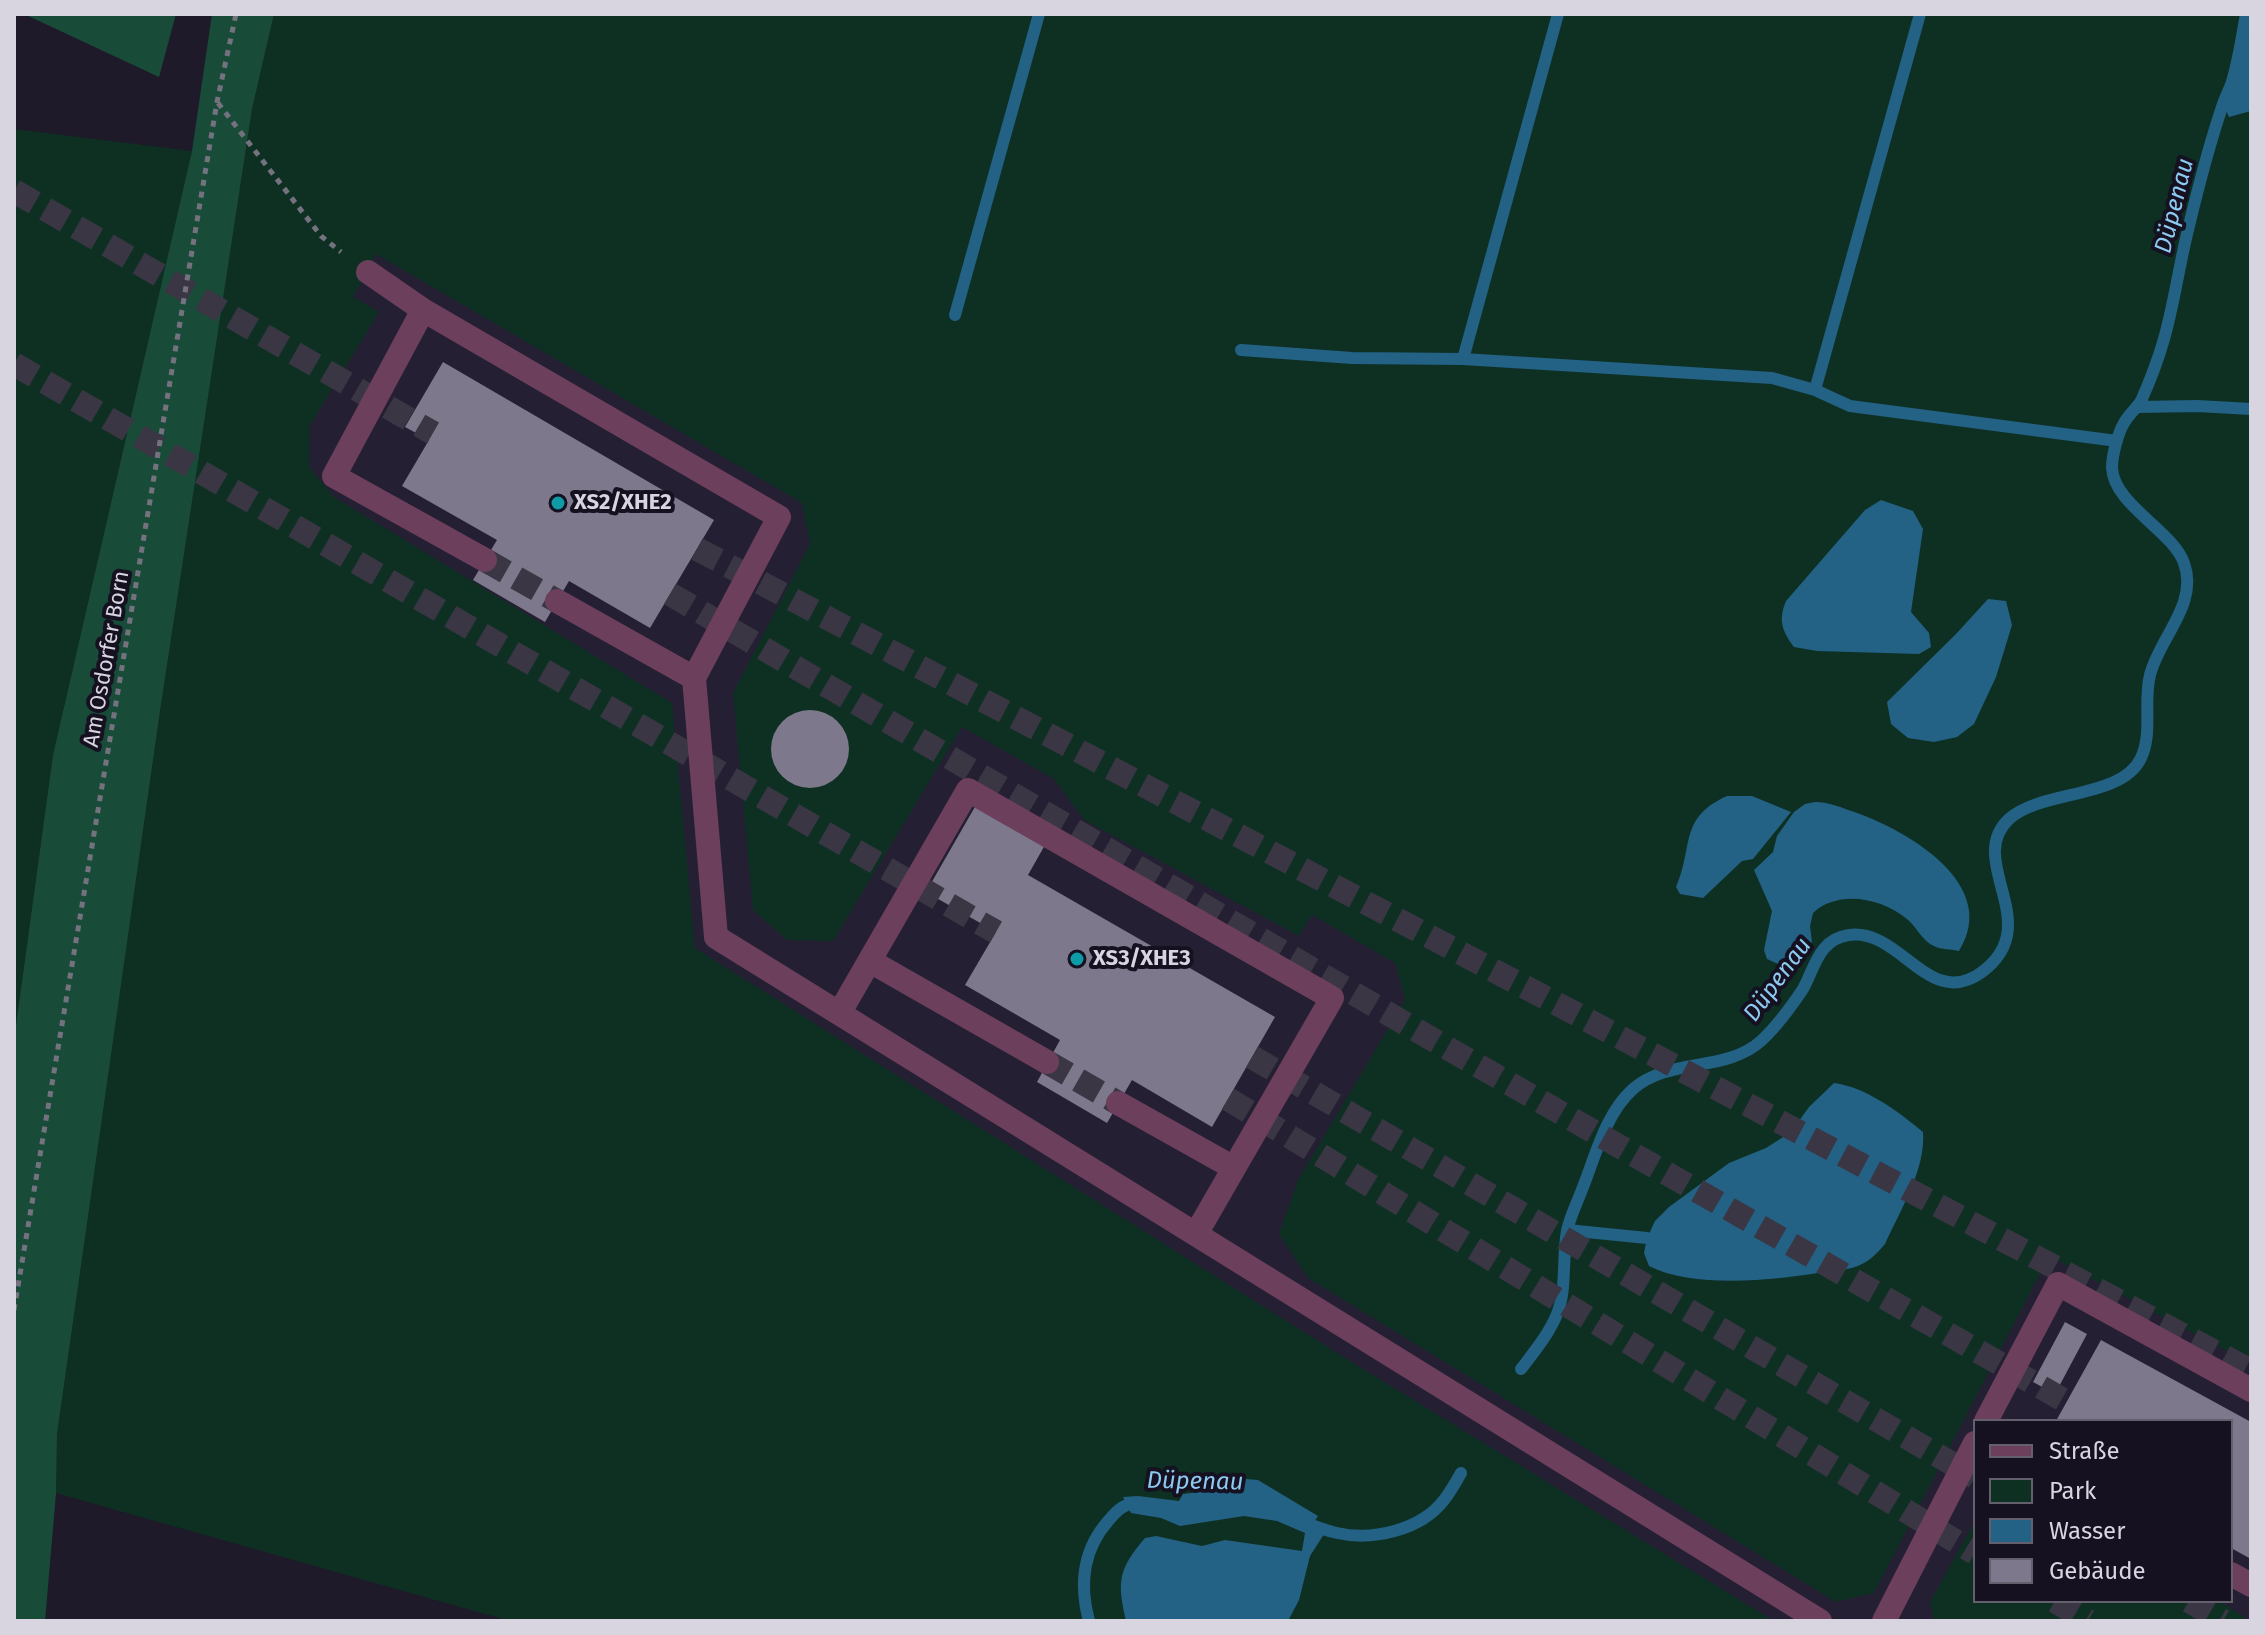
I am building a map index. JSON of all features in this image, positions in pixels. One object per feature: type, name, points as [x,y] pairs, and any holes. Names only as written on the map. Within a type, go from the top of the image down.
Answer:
[{"type":"lane","points":[[368,272],[423,310],[779,517],[694,678],[716,937],[1820,1621]]},
{"type":"lane","points":[[423,310],[334,476],[485,560]]},
{"type":"lane","points":[[557,601],[694,678]]},
{"type":"lane","points":[[840,1012],[968,790],[1332,998],[1196,1234]]},
{"type":"lane","points":[[870,961],[1047,1062]]},
{"type":"lane","points":[[1118,1103],[1234,1168]]},
{"type":"lane","points":[[1987,1419],[2058,1284],[2251,1390]]},
{"type":"lane","points":[[1884,1621],[1973,1447]]},
{"type":"lane","points":[[2233,1575],[2251,1585]]},
{"type":"path","name":"Am Osdorfer Born","points":[[14,1310],[217,102],[236,14]]},
{"type":"path","points":[[217,102],[321,236],[368,272]]},
{"type":"shaded area","points":[[376,253],[2251,1263],[2251,1621],[1657,1621],[272,776],[295,396]]},
{"type":"green space","points":[[24,14],[176,14],[159,77]]},
{"type":"green space","points":[[212,14],[274,14],[252,109],[160,711],[57,1434],[56,1493],[45,1621],[14,1621],[14,1040],[53,755],[192,151]]},
{"type":"green space","points":[[274,14],[2251,14],[2251,1364],[2049,1256],[1874,1593],[1836,1602],[1308,1278],[1279,1234],[1298,1180],[1405,1000],[1395,963],[1312,915],[1299,936],[1084,820],[1054,779],[962,727],[833,941],[787,940],[753,910],[733,693],[810,544],[802,503],[376,254],[353,297],[379,312],[310,425],[309,467],[334,497],[672,703],[695,948],[1345,1358],[1774,1621],[510,1621],[56,1493],[57,1434],[160,711],[252,109]]},
{"type":"green space","points":[[14,129],[192,151],[53,755],[14,1040]]},
{"type":"green space","points":[[1973,1525],[1973,1603],[2222,1603],[2251,1621],[1934,1621],[1930,1602]]},
{"type":"water","points":[[2246,14],[2251,14],[2251,111],[2229,117],[2223,104],[2233,82]]},
{"type":"water","points":[[1881,500],[1913,511],[1923,529],[1911,612],[1929,633],[1931,647],[1919,654],[1817,651],[1794,647],[1782,625],[1786,601],[1865,510]]},
{"type":"water","points":[[1988,599],[2006,601],[2012,625],[1996,677],[1974,724],[1957,737],[1934,742],[1908,738],[1891,724],[1887,702]]},
{"type":"water","points":[[1727,796],[1752,796],[1791,812],[1753,859],[1742,861],[1703,898],[1680,894],[1676,887],[1694,824],[1711,805]]},
{"type":"water","points":[[1815,802],[1878,821],[1923,847],[1943,864],[1959,883],[1968,904],[1969,927],[1959,951],[1930,944],[1907,919],[1885,906],[1847,899],[1835,901],[1813,913],[1810,926],[1812,942],[1801,959],[1789,969],[1767,959],[1764,950],[1772,911],[1754,870],[1773,852],[1777,836],[1794,812],[1805,804]]},
{"type":"water","points":[[1834,1083],[1870,1095],[1923,1132],[1923,1146],[1911,1190],[1885,1244],[1877,1253],[1849,1269],[1760,1280],[1689,1278],[1649,1266],[1644,1253],[1647,1238],[1655,1221],[1669,1207],[1729,1163],[1766,1148],[1791,1132],[1809,1107]]},
{"type":"water","points":[[1234,1478],[1258,1480],[1318,1516],[1312,1525],[1326,1531],[1310,1556],[1299,1600],[1288,1621],[1126,1621],[1121,1596],[1122,1576],[1129,1559],[1145,1538],[1156,1536],[1202,1546],[1225,1540],[1302,1551],[1305,1533],[1277,1521],[1244,1516],[1180,1526],[1161,1518],[1131,1513],[1123,1497],[1179,1501],[1183,1494],[1213,1490]]},
{"type":"building","name":"XS2/XHE2","points":[[443,362],[714,520],[650,628],[569,581],[545,622],[473,580],[497,540],[402,486],[429,440],[405,427]]},
{"type":"building","points":[[810,710],[825,713],[837,722],[846,734],[849,749],[846,764],[837,776],[825,785],[810,788],[795,785],[783,776],[774,764],[771,749],[774,734],[783,722],[795,713]]},
{"type":"building","name":"XS3/XHE3","points":[[976,805],[1045,845],[1028,875],[1275,1017],[1212,1127],[1132,1080],[1107,1123],[1037,1082],[1060,1040],[965,985],[996,932],[926,892]]},
{"type":"building","points":[[2065,1322],[2087,1334],[2055,1394],[2033,1382]]},
{"type":"building","points":[[2101,1340],[2251,1422],[2251,1559],[2233,1549],[2233,1419],[2057,1419]]},
{"type":"waterway","points":[[955,315],[1039,14]]},
{"type":"waterway","points":[[1463,359],[1558,14]]},
{"type":"waterway","points":[[1815,390],[1920,14]]},
{"type":"waterway","name":"Düpenau","points":[[1521,1369],[1546,1336],[1557,1314],[1570,1220],[1609,1122],[1633,1089],[1663,1072],[1732,1057],[1762,1040],[1803,989],[1824,948],[1839,938],[1867,936],[1884,943],[1930,976],[1946,982],[1963,981],[1982,972],[2000,953],[2007,934],[2007,914],[1995,854],[1998,836],[2009,819],[2040,803],[2117,781],[2131,771],[2141,758],[2145,748],[2150,675],[2182,607],[2187,578],[2178,551],[2122,494],[2115,481],[2113,457],[2122,427],[2141,401],[2162,347],[2196,198],[2232,81],[2246,14]]},
{"type":"waterway","points":[[1241,350],[1352,358],[1463,359],[1772,378],[1815,390],[1850,406],[2117,441]]},
{"type":"waterway","name":"Düpenau","points":[[2138,407],[2251,409]]},
{"type":"waterway","points":[[1567,1230],[1647,1238]]},
{"type":"waterway","name":"Düpenau","points":[[1296,1519],[1351,1535],[1395,1531],[1410,1526],[1434,1510],[1447,1497],[1461,1473]]},
{"type":"waterway","name":"Düpenau","points":[[1089,1621],[1084,1580],[1094,1543],[1119,1509],[1141,1503]]},
{"type":"tunnel","points":[[14,191],[433,433]]},
{"type":"tunnel","points":[[14,364],[996,932]]},
{"type":"tunnel","points":[[697,549],[2251,1371]]},
{"type":"tunnel","points":[[485,560],[557,601]]},
{"type":"tunnel","points":[[670,594],[1442,1045],[2067,1402]]},
{"type":"tunnel","points":[[1252,1057],[1973,1476]]},
{"type":"tunnel","points":[[1047,1062],[1118,1103]]},
{"type":"tunnel","points":[[1228,1099],[1973,1552]]},
{"type":"tunnel","points":[[2058,1603],[2088,1621]]},
{"type":"tunnel","points":[[2192,1603],[2223,1621]]},
{"type":"place","name":"XS2/XHE2","points":[[558,503]]},
{"type":"place","name":"XS3/XHE3","points":[[1077,959]]}]
